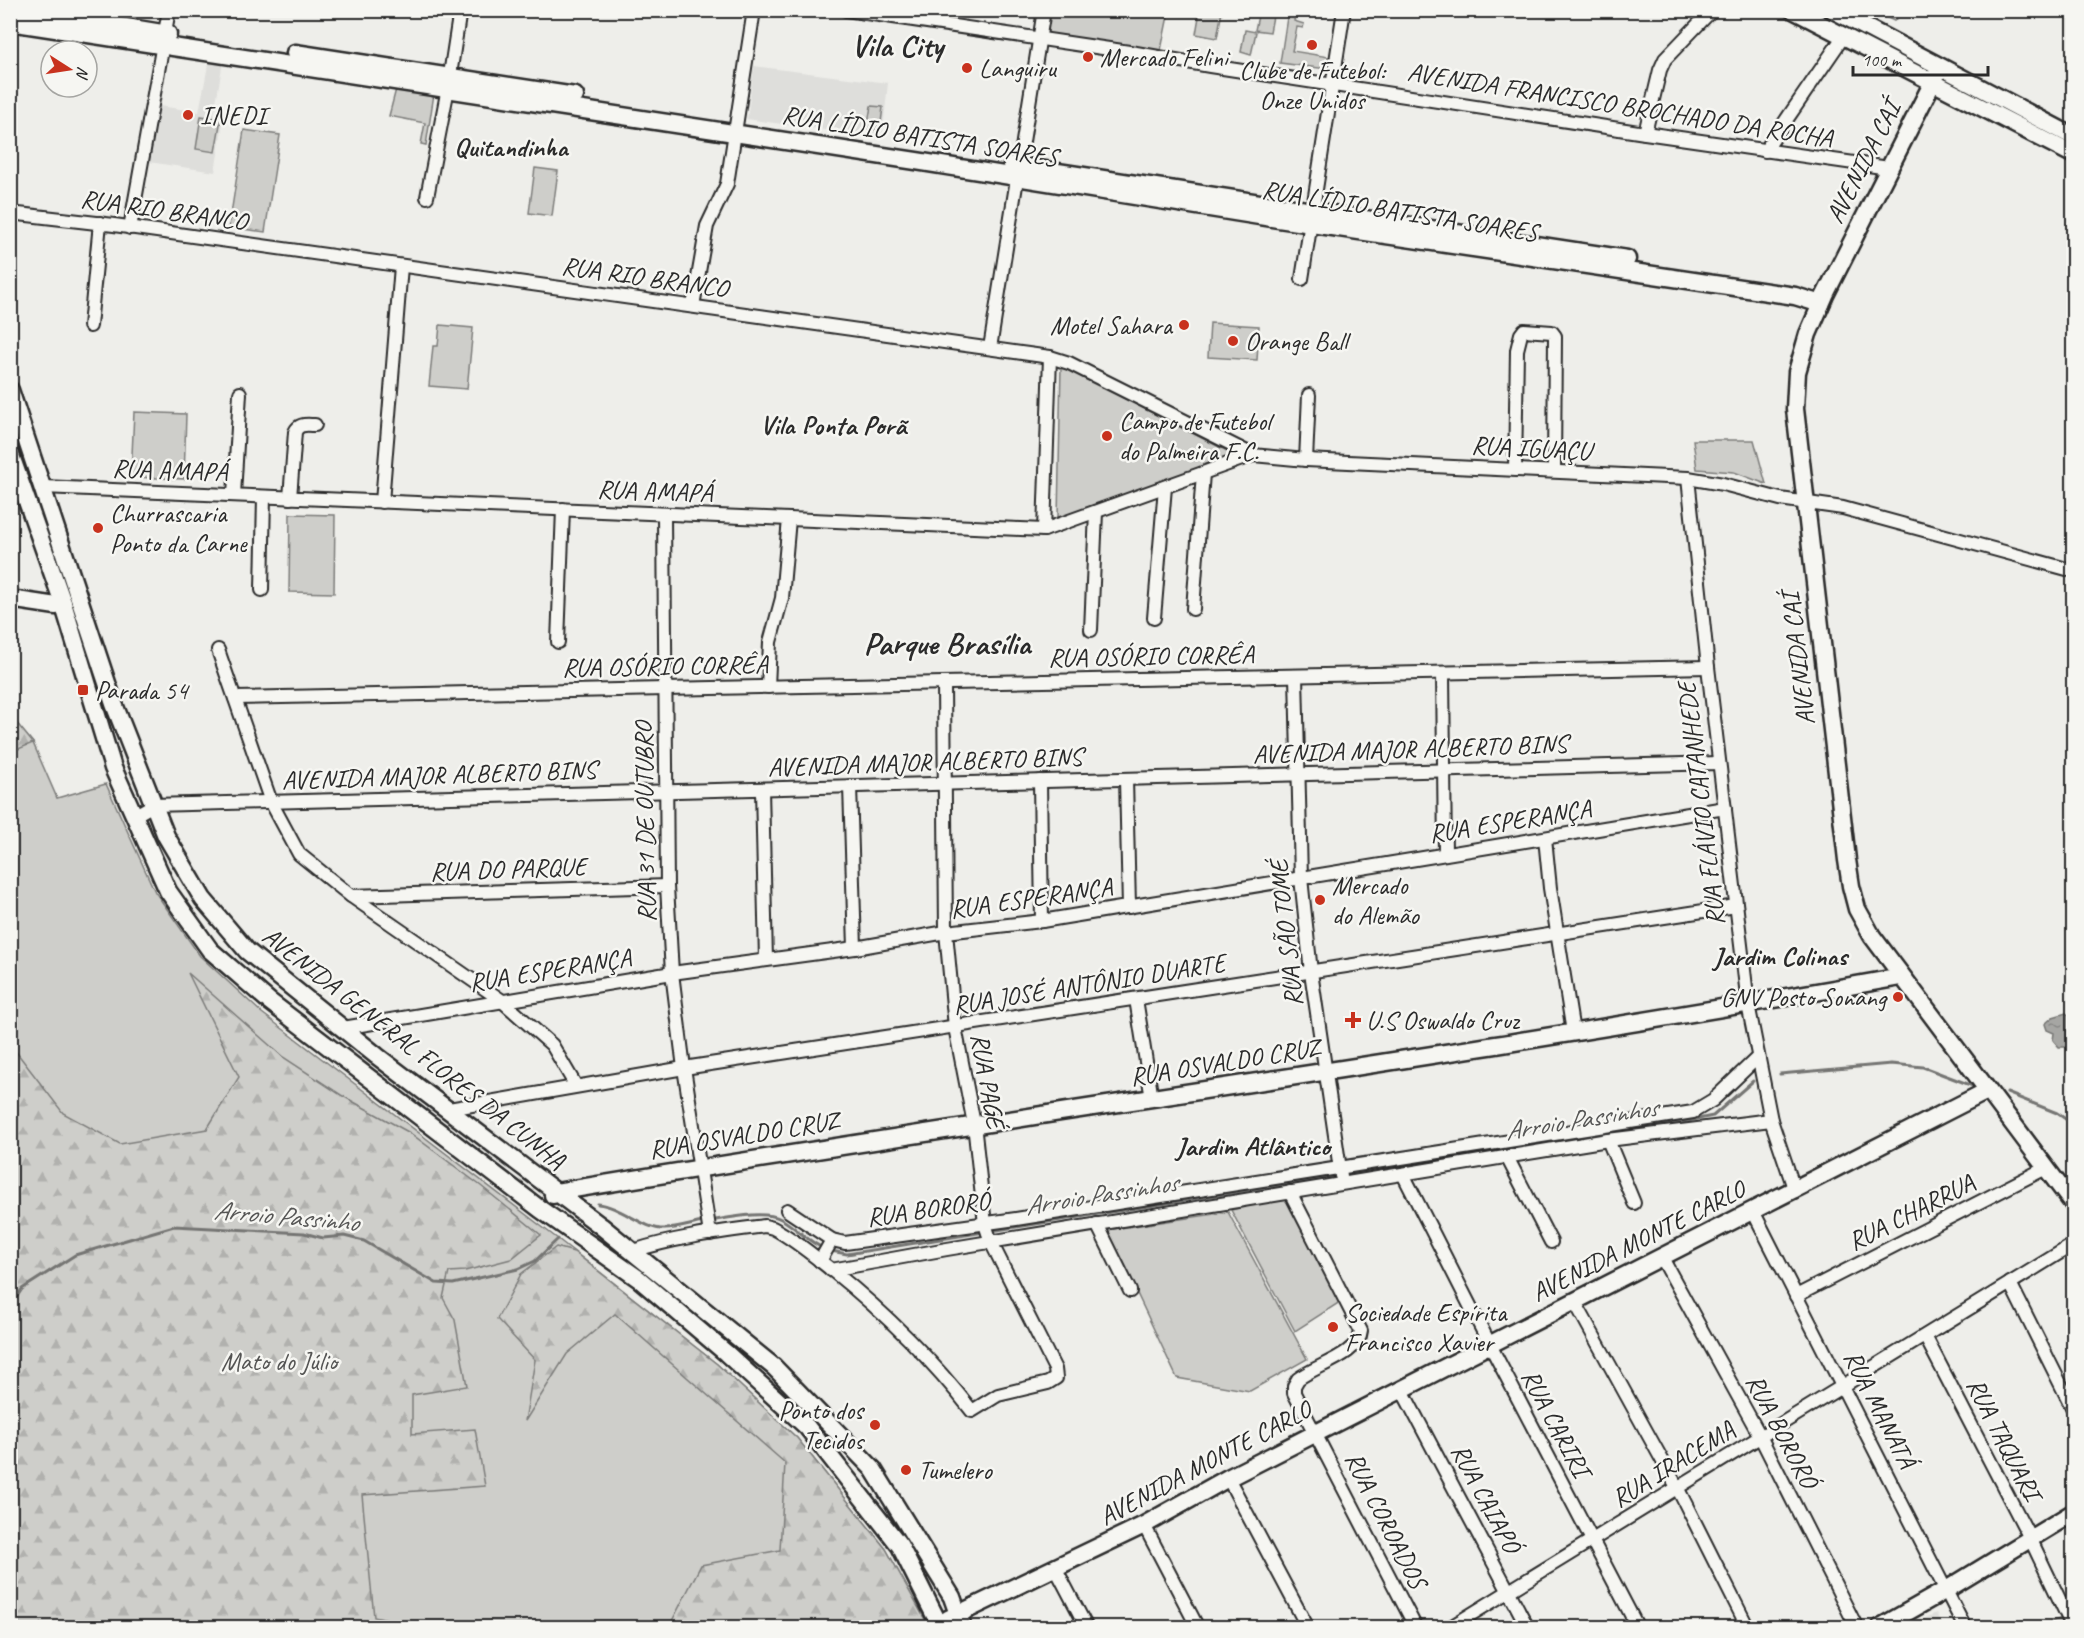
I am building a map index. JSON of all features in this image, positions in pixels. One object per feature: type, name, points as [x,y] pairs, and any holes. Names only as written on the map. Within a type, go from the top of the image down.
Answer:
[{"type":"main road","points":[[1793,10],[1843,37],[1936,75],[2073,137]]},
{"type":"main road","points":[[1833,10],[1936,75],[2073,155]]},
{"type":"main road","name":"RUA LÍDIO BATISTA SOARES","points":[[18,16],[1418,234],[1754,284],[1797,286],[1823,299]]},
{"type":"main road","name":"AVENIDA CAÍ","points":[[1936,75],[1823,299],[1801,353],[1795,392],[1805,502],[1851,886],[1857,909],[1872,936],[2073,1205]]},
{"type":"main road","name":"AVENIDA GENERAL FLORES DA CUNHA","points":[[10,390],[114,704],[166,836],[203,899],[247,951],[377,1056],[633,1251],[774,1367],[873,1469],[952,1597],[960,1621]]},
{"type":"main road","name":"AVENIDA GENERAL FLORES DA CUNHA","points":[[10,453],[63,603],[113,768],[168,891],[210,950],[269,1001],[540,1209],[639,1279],[726,1353],[807,1427],[900,1546],[940,1625]]},
{"type":"main road","points":[[10,599],[56,606],[63,603],[76,586]]},
{"type":"main road","name":"RUA OSVALDO CRUZ","points":[[556,1192],[974,1124],[1325,1072],[1901,977]]},
{"type":"main road","name":"AVENIDA MONTE CARLO","points":[[940,1625],[960,1621],[1144,1525],[1228,1478],[1987,1091]]},
{"type":"main road","points":[[540,1209],[556,1192]]},
{"type":"main road","points":[[633,1251],[639,1279]]},
{"type":"main road","points":[[1879,1628],[2073,1512]]},
{"type":"street","points":[[130,228],[169,10]]},
{"type":"street","points":[[428,197],[460,10]]},
{"type":"street","points":[[693,306],[707,226],[728,184],[754,10]]},
{"type":"street","name":"AVENIDA FRANCISCO BROCHADO DA ROCHA","points":[[846,10],[1136,53],[1645,134],[1889,168]]},
{"type":"street","points":[[990,348],[1044,10]]},
{"type":"street","points":[[1302,279],[1344,10]]},
{"type":"street","points":[[1645,134],[1660,70],[1665,59],[1712,10]]},
{"type":"street","points":[[1765,151],[1843,37]]},
{"type":"street","name":"RUA RIO BRANCO","points":[[10,213],[100,223],[1050,357],[1069,363],[1253,455]]},
{"type":"street","points":[[90,326],[100,223]]},
{"type":"street","points":[[382,502],[401,266]]},
{"type":"street","points":[[1515,470],[1517,350],[1524,330],[1554,333],[1554,471]]},
{"type":"street","points":[[1044,530],[1050,357]]},
{"type":"street","points":[[234,495],[240,393]]},
{"type":"street","points":[[1306,460],[1309,395]]},
{"type":"street","points":[[290,498],[295,432],[301,425],[315,425]]},
{"type":"street","name":"RUA AMAPÁ","points":[[43,487],[1044,530],[1253,455]]},
{"type":"street","name":"RUA IGUAÇU","points":[[1253,455],[1306,460],[1688,478],[1723,484],[1780,499],[1843,508],[2073,571]]},
{"type":"street","points":[[1192,609],[1203,473]]},
{"type":"street","name":"RUA FLÁVIO CATANHEDE","points":[[1688,478],[1748,1004],[1771,1120],[1794,1191]]},
{"type":"street","points":[[1154,618],[1165,487]]},
{"type":"street","points":[[262,590],[264,497]]},
{"type":"street","points":[[558,642],[563,509]]},
{"type":"street","points":[[1091,630],[1096,512]]},
{"type":"street","name":"RUA 31 DE OUTUBRO","points":[[664,514],[667,886],[672,973],[709,1230]]},
{"type":"street","points":[[768,687],[770,642],[782,598],[789,519]]},
{"type":"street","points":[[218,650],[271,801],[299,854],[351,896],[501,1000],[552,1045],[576,1086]]},
{"type":"street","name":"RUA OSÓRIO CORRÊA","points":[[235,698],[1708,667]]},
{"type":"street","points":[[1443,672],[1445,854]]},
{"type":"street","name":"RUA SÃO TOMÉ","points":[[1296,676],[1301,878],[1311,972],[1341,1176]]},
{"type":"street","name":"RUA PAGÉ","points":[[831,1270],[898,1326],[972,1410],[998,1395],[1048,1383],[1056,1378],[1055,1369],[990,1241],[985,1225],[974,1124],[955,1027],[946,932],[944,683]]},
{"type":"street","name":"AVENIDA MAJOR ALBERTO BINS","points":[[134,816],[153,805],[271,801],[1719,763]]},
{"type":"street","points":[[1126,779],[1129,907]]},
{"type":"street","points":[[1040,781],[1041,921]]},
{"type":"street","points":[[850,786],[855,948]]},
{"type":"street","points":[[762,789],[766,960]]},
{"type":"street","name":"RUA ESPERANÇA","points":[[343,1028],[672,973],[1129,907],[1725,808]]},
{"type":"street","points":[[1545,838],[1550,888],[1573,1032]]},
{"type":"street","name":"RUA DO PARQUE","points":[[351,896],[667,886]]},
{"type":"street","name":"RUA JOSÉ ANTÔNIO DUARTE","points":[[449,1109],[684,1068],[1736,906]]},
{"type":"street","points":[[1136,999],[1152,1099]]},
{"type":"street","name":"RUA BORORÓ","points":[[787,1210],[826,1251],[845,1243],[1341,1176],[1693,1112],[1713,1100],[1758,1057]]},
{"type":"street","points":[[633,1251],[709,1230],[765,1226],[826,1251],[831,1270],[990,1241],[1290,1192],[1341,1176],[1403,1174],[1608,1140],[1771,1120]]},
{"type":"street","points":[[1608,1140],[1634,1203]]},
{"type":"street","points":[[1507,1157],[1551,1242]]},
{"type":"street","name":"RUA CHARRUA","points":[[1796,1296],[2046,1168]]},
{"type":"street","name":"RUA CARIRI","points":[[1403,1174],[1638,1628]]},
{"type":"street","name":"RUA COROADOS","points":[[1290,1192],[1361,1331],[1360,1339],[1351,1349],[1298,1379],[1294,1386],[1297,1400],[1416,1628]]},
{"type":"street","name":"RUA MANATÁ","points":[[1754,1211],[1965,1628]]},
{"type":"street","points":[[1097,1224],[1130,1291]]},
{"type":"street","name":"RUA IRACEMA","points":[[1449,1628],[2073,1244]]},
{"type":"street","name":"RUA BORORÓ","points":[[1662,1258],[1760,1436],[1857,1628]]},
{"type":"street","points":[[2010,1283],[2073,1411]]},
{"type":"street","points":[[1575,1302],[1677,1488],[1748,1628]]},
{"type":"street","name":"RUA TAQUARI","points":[[1925,1336],[2030,1538],[2073,1628]]},
{"type":"street","name":"RUA CAIAPÓ","points":[[1402,1390],[1528,1628]]},
{"type":"street","points":[[1228,1478],[1308,1628]]},
{"type":"street","points":[[1144,1525],[1198,1628]]},
{"type":"street","points":[[1056,1569],[1087,1628]]},
{"type":"shaded area","name":"INEDI","points":[[209,60],[223,61],[214,114],[224,116],[215,172],[149,162],[160,106],[199,112]]},
{"type":"shaded area","points":[[754,66],[888,83],[882,138],[747,119]]},
{"type":"shaded area","points":[[1936,1613],[1943,1627],[1908,1627]]},
{"type":"green space","points":[[1044,11],[1169,11],[1161,50],[1154,56],[1039,40]]},
{"type":"green space","points":[[1200,11],[1222,11],[1217,38],[1196,34]]},
{"type":"green space","points":[[1259,11],[1274,11],[1270,32],[1255,30]]},
{"type":"green space","points":[[1288,11],[1295,12],[1294,21],[1304,24],[1303,28],[1297,27],[1292,51],[1329,57],[1327,69],[1280,63]]},
{"type":"green space","points":[[1873,11],[1903,11],[1894,21]]},
{"type":"green space","points":[[1245,30],[1256,32],[1251,55],[1241,52]]},
{"type":"green space","points":[[396,89],[434,94],[426,145],[421,144],[425,123],[389,116]]},
{"type":"green space","points":[[871,106],[883,107],[880,130],[867,129]]},
{"type":"green space","points":[[201,116],[221,119],[215,152],[196,149]]},
{"type":"green space","points":[[244,130],[280,135],[265,232],[229,227]]},
{"type":"green space","points":[[535,168],[558,171],[552,216],[529,213]]},
{"type":"green space","name":"Orange Ball","points":[[1210,323],[1259,326],[1257,360],[1208,357]]},
{"type":"green space","points":[[440,325],[473,328],[467,389],[429,386],[433,346],[438,346]]},
{"type":"green space","points":[[1061,366],[1235,455],[1058,518]]},
{"type":"green space","points":[[134,412],[186,414],[184,479],[131,477]]},
{"type":"green space","points":[[1693,440],[1754,440],[1766,484],[1734,472],[1697,469]]},
{"type":"green space","points":[[290,514],[335,515],[334,593],[289,592]]},
{"type":"green space","name":"Mato do Júlio","points":[[10,716],[33,743],[57,798],[106,784],[155,892],[200,956],[262,1013],[558,1239],[717,1364],[797,1438],[886,1549],[929,1627],[11,1627]]},
{"type":"green space","points":[[11,716],[33,743],[10,752]]},
{"type":"green space","points":[[188,973],[283,1057],[341,1095],[410,1133],[481,1186],[541,1235],[511,1259],[465,1271],[449,1272],[443,1298],[455,1320],[467,1386],[412,1395],[412,1434],[475,1429],[485,1486],[362,1495],[374,1617],[422,1627],[11,1627],[11,1045],[63,1113],[120,1144],[207,1129],[239,1077]]},
{"type":"green space","points":[[1287,1197],[1340,1302],[1295,1331],[1231,1210]]},
{"type":"green space","points":[[1228,1212],[1307,1359],[1250,1391],[1177,1378],[1107,1230]]},
{"type":"green space","points":[[556,1247],[574,1252],[717,1364],[797,1438],[886,1549],[929,1627],[674,1627],[671,1623],[701,1565],[780,1550],[785,1463],[615,1314],[567,1354],[525,1421],[535,1360],[497,1319],[521,1274]]},
{"type":"green space","points":[[2063,1618],[2067,1628],[2030,1628]]},
{"type":"water","points":[[2066,1013],[2073,1020],[2073,1045],[2059,1047],[2053,1040],[2054,1033],[2047,1030],[2045,1024],[2053,1017]]},
{"type":"waterway","name":"Arroio Passinho","points":[[1780,1074],[1891,1064],[1923,1067],[1973,1086]]},
{"type":"waterway","name":"Arroio Passinhos","points":[[1637,1131],[1713,1116],[1753,1081]]},
{"type":"waterway","name":"Arroio Passinho","points":[[2007,1093],[2057,1113],[2074,1125]]},
{"type":"waterway","name":"Arroio Passinhos","points":[[1344,1175],[1524,1148]]},
{"type":"waterway","name":"Arroio Passinhos","points":[[991,1231],[1337,1176]]},
{"type":"waterway","name":"Arroio Passinhos","points":[[598,1204],[657,1228],[674,1228],[703,1222]]},
{"type":"waterway","name":"Arroio Passinhos","points":[[710,1221],[746,1216],[774,1216],[825,1249]]},
{"type":"waterway","name":"Arroio Passinho","points":[[10,1307],[22,1289],[75,1255],[174,1226],[304,1233],[323,1238],[344,1236],[364,1241],[436,1283],[453,1284],[518,1269],[535,1261],[558,1239]]},
{"type":"waterway","name":"Arroio Passinhos","points":[[831,1251],[847,1254],[984,1232]]},
{"type":"place","name":"Clube de Futebol: Onze Unidos","points":[[1312,45]]},
{"type":"place","name":"Mercado Felini","points":[[1088,57]]},
{"type":"place","name":"Languiru","points":[[967,68]]},
{"type":"place","name":"INEDI","points":[[188,115]]},
{"type":"place","name":"Motel Sahara","points":[[1184,325]]},
{"type":"place","name":"Orange Ball","points":[[1233,341]]},
{"type":"place","name":"Campo de Futebol do Palmeira F.C.","points":[[1107,436]]},
{"type":"place","name":"Churrascaria Ponto da Carne","points":[[98,528]]},
{"type":"place","name":"Parada 54","points":[[83,690]]},
{"type":"place","name":"Mercado do Alemão","points":[[1320,900]]},
{"type":"place","name":"GNV Posto Sonang","points":[[1898,997]]},
{"type":"place","name":"U.S Oswaldo Cruz","points":[[1353,1020]]},
{"type":"place","name":"Sociedade Espírita Francisco Xavier","points":[[1333,1327]]},
{"type":"place","name":"Ponto dos Tecidos","points":[[875,1425]]},
{"type":"place","name":"Tumelero","points":[[906,1470]]},
{"type":"district","name":"Vila City","points":[[897,45]]},
{"type":"district","name":"Quitandinha","points":[[511,147]]},
{"type":"district","name":"Vila Ponta Porã","points":[[833,425]]},
{"type":"district","name":"Parque Brasília","points":[[947,643]]},
{"type":"district","name":"Jardim Colinas","points":[[1780,956]]},
{"type":"district","name":"Jardim Atlântico","points":[[1253,1146]]}]
